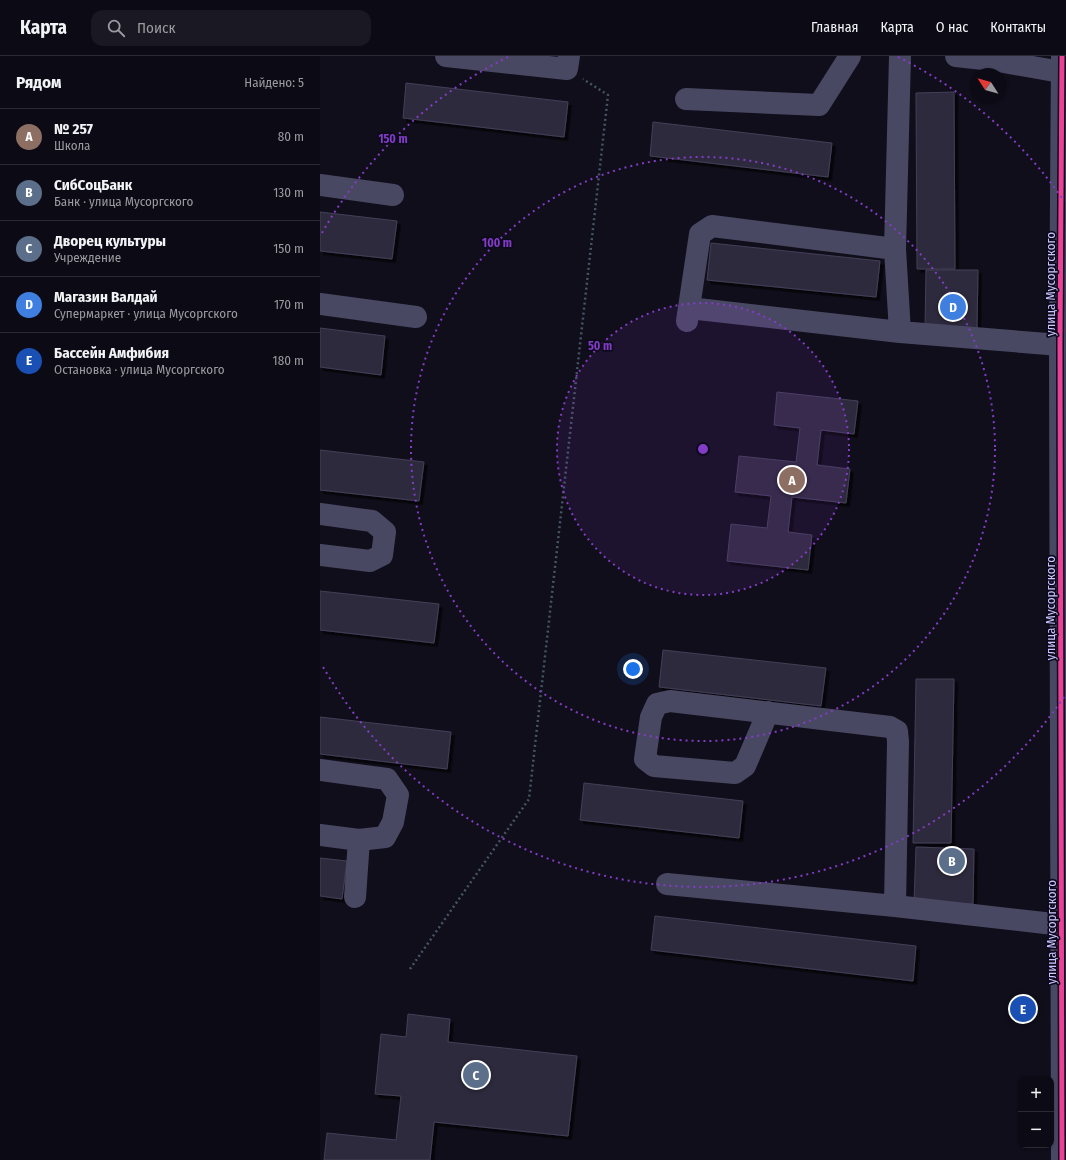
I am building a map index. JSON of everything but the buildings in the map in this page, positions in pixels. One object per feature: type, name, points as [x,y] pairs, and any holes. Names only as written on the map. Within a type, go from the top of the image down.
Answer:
[{"type":"street","points":[[446,56],[568,63]]},
{"type":"street","points":[[686,99],[819,105],[850,56]]},
{"type":"street","points":[[900,56],[895,249],[900,332]]},
{"type":"street","points":[[956,56],[1064,67]]},
{"type":"street","name":"улица Мусоргского","points":[[1062,1160],[1064,680],[1060,345],[1064,67]]},
{"type":"street","points":[[320,185],[393,195]]},
{"type":"street","points":[[895,249],[712,226],[700,234],[688,315],[1060,345]]},
{"type":"street","points":[[320,304],[416,317]]},
{"type":"street","points":[[320,514],[372,521],[385,532],[382,556],[370,561],[320,555]]},
{"type":"street","points":[[768,712],[745,766],[735,773],[654,766],[646,759],[651,718],[657,704],[670,701],[768,712],[890,727],[897,731],[895,906]]},
{"type":"street","points":[[320,770],[387,779],[398,795],[393,822],[386,837],[359,840],[320,835]]},
{"type":"street","points":[[356,897],[359,840]]},
{"type":"street","points":[[667,884],[895,906],[1062,925]]},
{"type":"path","points":[[410,969],[529,799],[608,95],[568,63]]},
{"type":"cycle path","points":[[1062,56],[1060,345],[1062,1160]]},
{"type":"place","name":"Магазин Валдай","points":[[953,307]]},
{"type":"place","name":"№ 257","points":[[792,480]]},
{"type":"place","name":"СибСоцБанк","points":[[952,861]]},
{"type":"place","name":"Бассейн Амфибия","points":[[1023,1009]]},
{"type":"place","name":"Дворец культуры","points":[[476,1075]]}]
